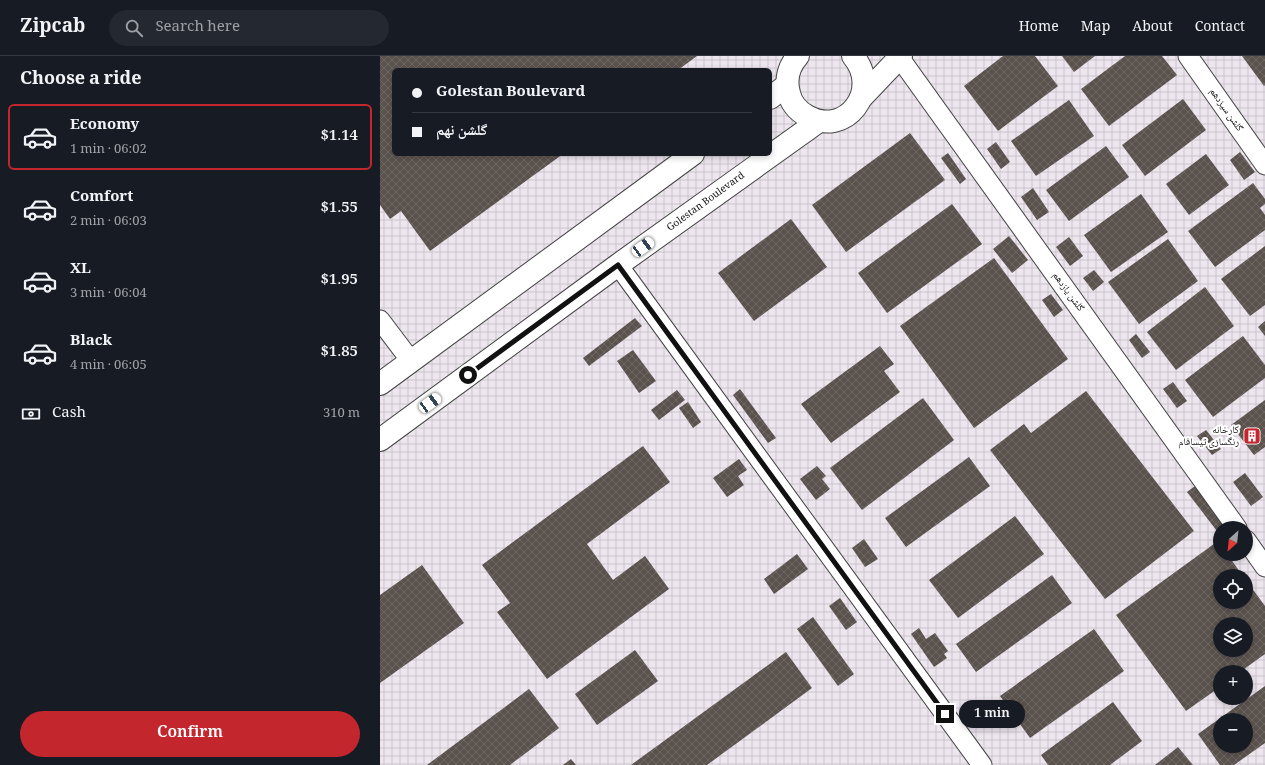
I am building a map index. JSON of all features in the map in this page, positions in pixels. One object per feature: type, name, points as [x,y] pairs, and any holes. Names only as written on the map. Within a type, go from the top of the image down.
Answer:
[{"type":"street","points":[[853,56],[861,66],[864,76],[862,97]]},
{"type":"street","points":[[796,57],[789,71],[787,85],[791,99],[799,111],[807,116],[819,121],[831,121],[844,117],[856,107],[862,97],[900,56]]},
{"type":"street","name":"گلشن یازدهم","points":[[900,56],[1232,521]]},
{"type":"street","name":"گلشن سیزدهم","points":[[1188,56],[1265,165]]},
{"type":"street","points":[[772,96],[787,85]]},
{"type":"street","name":"Golestan Boulevard","points":[[772,155],[819,121]]},
{"type":"street","points":[[380,384],[690,156]]},
{"type":"street","name":"Golestan Boulevard","points":[[380,440],[618,265],[770,156]]},
{"type":"street","points":[[618,265],[982,765]]},
{"type":"street","points":[[380,320],[411,361]]},
{"type":"street","points":[[1253,550],[1265,567]]},
{"type":"shaded area","points":[[380,56],[1265,56],[1265,765],[380,765]]},
{"type":"building","points":[[380,56],[697,56],[681,68],[392,68],[392,156],[560,156],[430,251],[401,211],[390,219],[380,205]]},
{"type":"building","points":[[1003,56],[1035,56],[1058,86],[998,131],[964,86]]},
{"type":"building","points":[[1062,56],[1095,56],[1074,72]]},
{"type":"building","points":[[1125,56],[1162,56],[1177,75],[1109,126],[1081,89]]},
{"type":"building","points":[[1242,56],[1265,56],[1264,86]]},
{"type":"building","points":[[1183,99],[1206,130],[1145,176],[1122,145]]},
{"type":"building","points":[[1069,100],[1094,136],[1036,176],[1011,141]]},
{"type":"building","points":[[910,133],[945,180],[846,252],[812,205]]},
{"type":"building","points":[[996,142],[1010,162],[1001,169],[987,149]]},
{"type":"building","points":[[1106,146],[1129,177],[1069,221],[1046,190]]},
{"type":"building","points":[[1240,152],[1255,172],[1244,180],[1230,160]]},
{"type":"building","points":[[948,153],[966,179],[960,184],[941,158]]},
{"type":"building","points":[[1206,154],[1229,185],[1189,215],[1166,184]]},
{"type":"building","points":[[1253,183],[1265,199],[1265,204],[1260,208],[1265,215],[1265,230],[1215,267],[1188,231]]},
{"type":"building","points":[[1033,188],[1049,212],[1037,220],[1021,197]]},
{"type":"building","points":[[1141,194],[1168,232],[1111,272],[1084,235]]},
{"type":"building","points":[[952,204],[982,244],[887,313],[858,273]]},
{"type":"building","points":[[791,219],[827,267],[754,321],[718,273]]},
{"type":"building","points":[[1009,236],[1028,260],[1012,273],[993,249]]},
{"type":"building","points":[[1069,237],[1083,256],[1070,266],[1056,247]]},
{"type":"building","points":[[1168,239],[1198,281],[1139,324],[1108,282]]},
{"type":"building","points":[[1265,246],[1265,305],[1250,316],[1221,279]]},
{"type":"building","points":[[994,258],[1068,359],[974,428],[900,326]]},
{"type":"building","points":[[1094,270],[1104,282],[1093,291],[1083,278]]},
{"type":"building","points":[[1205,287],[1234,326],[1176,370],[1147,332]]},
{"type":"building","points":[[1051,294],[1063,310],[1054,317],[1042,300]]},
{"type":"building","points":[[635,318],[642,326],[589,366],[583,358]]},
{"type":"building","points":[[1265,321],[1265,336],[1258,327]]},
{"type":"building","points":[[1136,334],[1150,352],[1142,358],[1129,340]]},
{"type":"building","points":[[1243,336],[1265,365],[1265,378],[1213,417],[1185,380]]},
{"type":"building","points":[[880,346],[894,364],[884,371],[900,392],[831,443],[801,404]]},
{"type":"building","points":[[633,350],[656,381],[639,393],[617,361]]},
{"type":"building","points":[[1173,382],[1187,401],[1177,408],[1163,389]]},
{"type":"building","points":[[740,389],[776,438],[768,443],[733,395]]},
{"type":"building","points":[[677,390],[685,400],[659,420],[651,410]]},
{"type":"building","points":[[1086,391],[1194,531],[1105,599],[990,450],[1024,424],[1031,433]]},
{"type":"building","points":[[923,398],[954,440],[862,510],[830,468]]},
{"type":"building","name":"کارخانه رنگسازی تیسافام","points":[[1265,400],[1265,447],[1254,455],[1231,425]]},
{"type":"building","points":[[688,402],[701,422],[693,428],[679,408]]},
{"type":"building","points":[[1206,430],[1221,449],[1212,455],[1197,436]]},
{"type":"building","points":[[643,446],[670,482],[587,544],[613,580],[645,556],[669,589],[547,679],[497,612],[510,603],[482,565]]},
{"type":"building","points":[[969,457],[990,486],[906,547],[885,518]]},
{"type":"building","points":[[739,459],[747,470],[738,476],[744,485],[727,497],[713,478]]},
{"type":"building","points":[[817,466],[826,476],[822,479],[830,489],[816,500],[800,479]]},
{"type":"building","points":[[1245,473],[1263,497],[1251,506],[1233,482]]},
{"type":"building","points":[[1195,486],[1222,521],[1213,521],[1213,526],[1187,492]]},
{"type":"building","points":[[1015,516],[1044,554],[958,618],[929,580]]},
{"type":"building","points":[[864,539],[878,559],[865,567],[852,548]]},
{"type":"building","points":[[1213,545],[1213,561],[1232,561],[1238,569],[1213,569],[1213,609],[1253,609],[1253,590],[1265,606],[1265,654],[1250,665],[1213,665],[1213,692],[1186,711],[1116,615]]},
{"type":"building","points":[[797,554],[808,569],[774,594],[764,579]]},
{"type":"building","points":[[422,565],[464,623],[380,683],[380,595]]},
{"type":"building","points":[[1052,575],[1072,603],[976,672],[956,644]]},
{"type":"building","points":[[840,598],[857,622],[846,630],[829,606]]},
{"type":"building","points":[[813,617],[854,674],[838,686],[797,629]]},
{"type":"building","points":[[919,628],[926,639],[935,633],[948,651],[944,654],[947,658],[934,667],[911,634]]},
{"type":"building","points":[[1094,629],[1124,671],[1030,738],[1000,696]]},
{"type":"building","points":[[635,650],[658,681],[597,725],[575,694]]},
{"type":"building","points":[[786,652],[812,688],[707,765],[631,765]]},
{"type":"building","points":[[1265,686],[1265,743],[1253,752],[1253,713],[1227,713],[1238,705],[1253,705],[1253,695]]},
{"type":"building","points":[[529,689],[559,728],[510,765],[427,765]]},
{"type":"building","points":[[1113,702],[1142,741],[1110,765],[1048,765],[1041,755]]},
{"type":"building","points":[[1213,723],[1213,753],[1251,753],[1234,765],[1220,765],[1198,734]]},
{"type":"building","points":[[1178,747],[1193,765],[1155,765]]},
{"type":"building","points":[[571,759],[576,765],[563,765]]},
{"type":"place","name":"کارخانه رنگسازی تیسافام","points":[[1252,436]]},
{"type":"route","points":[[468,375],[618,265],[945,714]]}]
